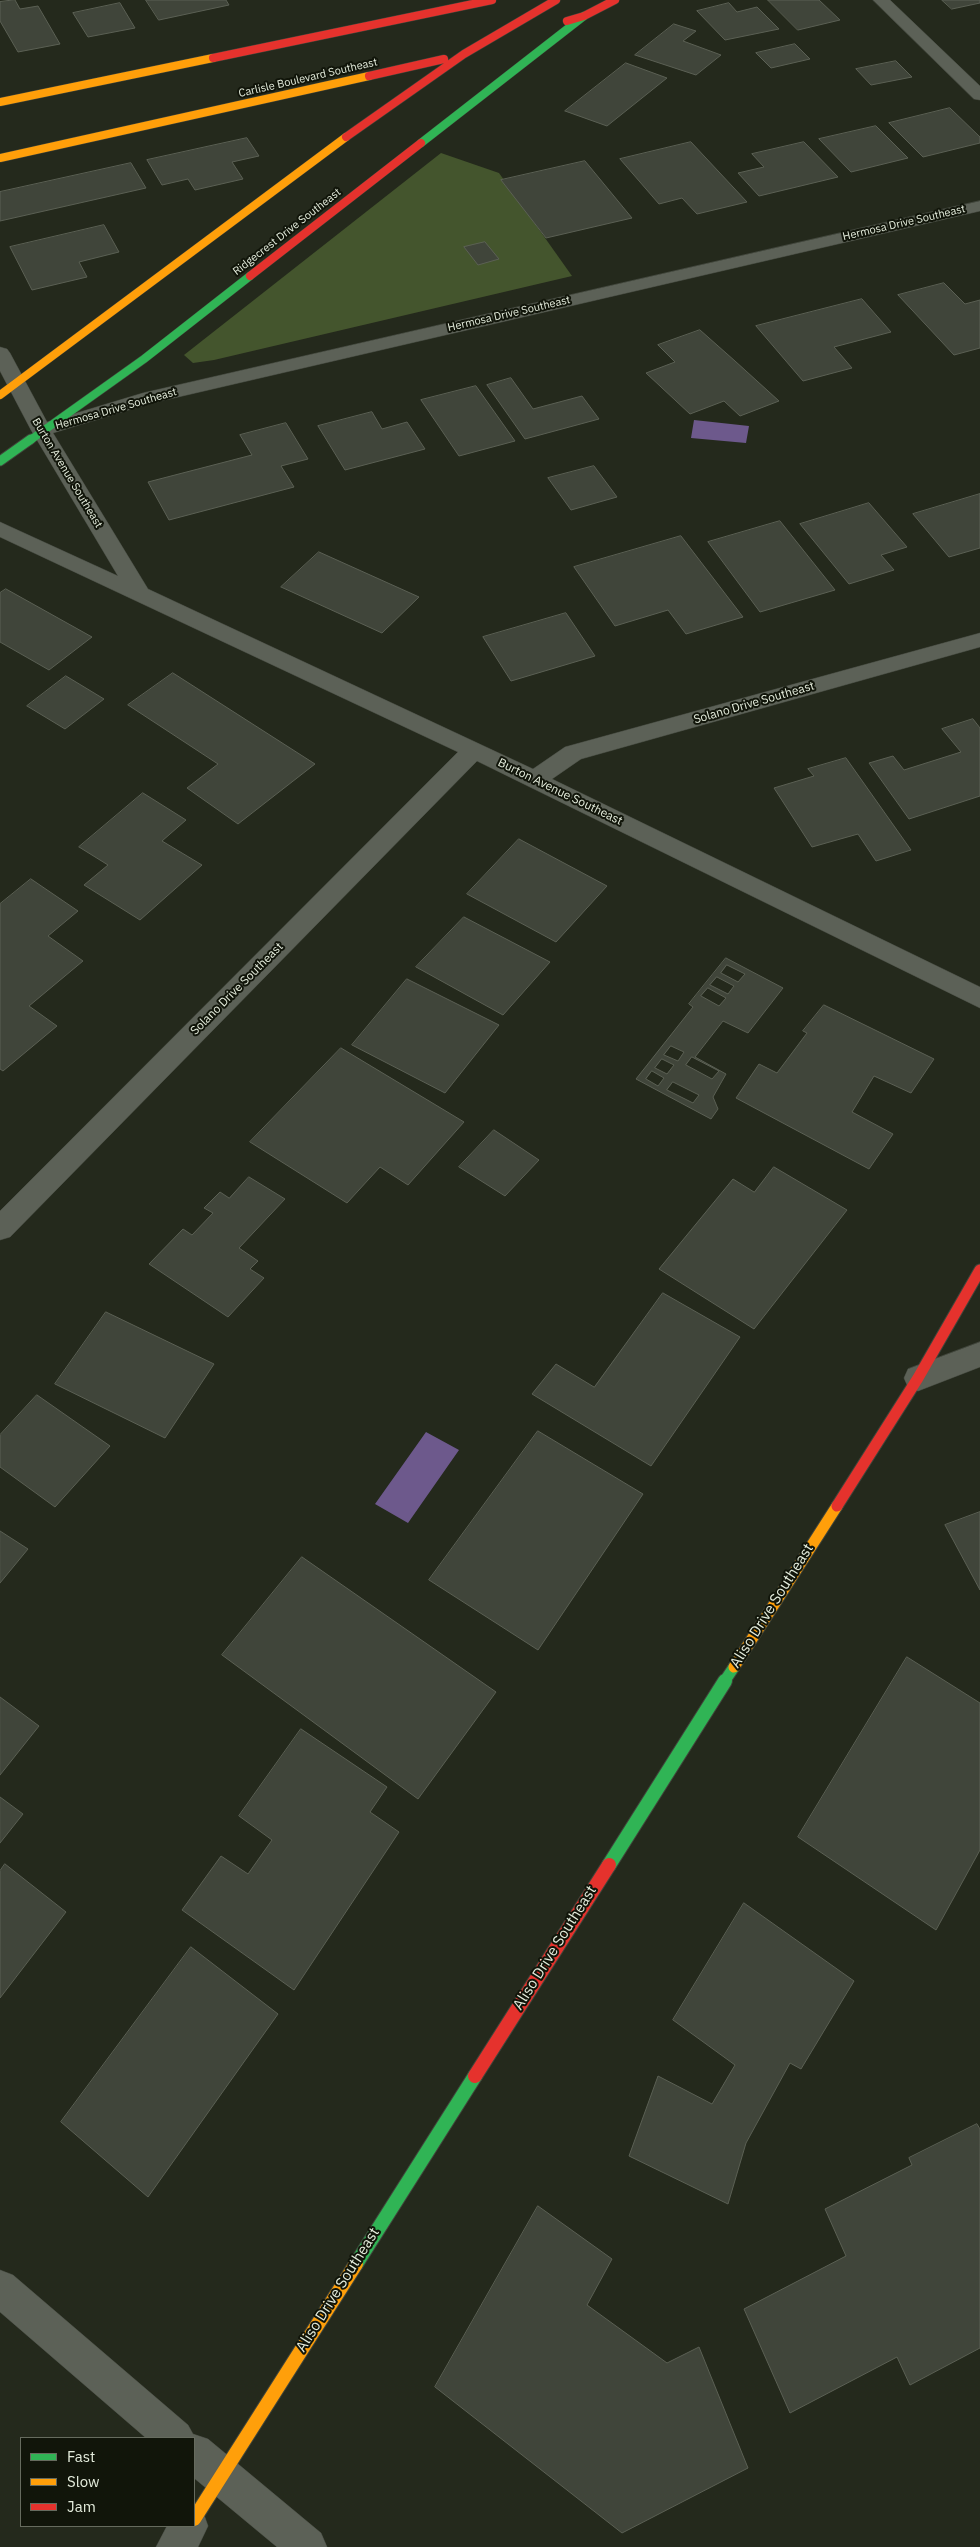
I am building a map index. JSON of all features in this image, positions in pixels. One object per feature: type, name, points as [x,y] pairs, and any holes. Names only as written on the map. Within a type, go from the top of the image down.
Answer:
[{"type":"street","points":[[0,102],[492,0]]},
{"type":"street","points":[[8,390],[385,101],[556,0]]},
{"type":"street","points":[[547,28],[584,16],[616,0]]},
{"type":"street","points":[[881,0],[980,95]]},
{"type":"street","name":"Ridgecrest Drive Southeast","points":[[0,461],[40,430],[144,359],[584,16]]},
{"type":"street","name":"Carlisle Boulevard Southeast","points":[[0,158],[286,96],[464,54],[519,36]]},
{"type":"street","points":[[286,96],[342,90],[357,91]]},
{"type":"street","name":"Hermosa Drive Southeast","points":[[40,430],[143,399],[980,206]]},
{"type":"street","name":"Burton Avenue Southeast","points":[[0,353],[8,390],[40,430],[138,591]]},
{"type":"street","name":"Burton Avenue Southeast","points":[[0,529],[138,591],[474,750],[980,998]]},
{"type":"street","name":"Solano Drive Southeast","points":[[534,780],[573,753],[980,640]]},
{"type":"street","name":"Solano Drive Southeast","points":[[0,1229],[474,750]]},
{"type":"street","name":"Aliso Drive Southeast","points":[[195,2515],[207,2464],[918,1378],[980,1270]]},
{"type":"street","points":[[918,1378],[980,1354]]},
{"type":"street","points":[[0,2288],[174,2437]]},
{"type":"street","points":[[207,2464],[307,2547]]},
{"type":"street","points":[[176,2547],[188,2527]]},
{"type":"green space","points":[[441,153],[499,173],[572,276],[214,360],[193,363],[184,355]]},
{"type":"shaded area","points":[[694,420],[749,426],[746,443],[691,438]]},
{"type":"shaded area","points":[[426,1432],[459,1450],[408,1523],[375,1504]]},
{"type":"building","points":[[15,0],[20,9],[38,6],[60,44],[18,52],[0,21],[0,2]]},
{"type":"building","points":[[146,0],[226,0],[229,5],[159,20]]},
{"type":"building","points":[[768,0],[819,0],[840,20],[798,30]]},
{"type":"building","points":[[942,0],[980,0],[980,3],[952,9]]},
{"type":"building","points":[[120,3],[135,28],[88,37],[73,13]]},
{"type":"building","points":[[729,3],[737,12],[757,7],[779,29],[725,40],[697,11]]},
{"type":"building","points":[[674,24],[696,31],[683,41],[721,55],[696,75],[635,55]]},
{"type":"building","points":[[795,44],[810,59],[771,68],[756,53]]},
{"type":"building","points":[[896,61],[912,77],[871,85],[856,69]]},
{"type":"building","points":[[626,63],[667,78],[607,126],[565,111]]},
{"type":"building","points":[[950,108],[980,137],[980,143],[923,157],[889,123]]},
{"type":"building","points":[[876,126],[908,158],[851,172],[819,139]]},
{"type":"building","points":[[247,138],[259,156],[232,162],[243,179],[195,190],[188,179],[162,185],[147,160]]},
{"type":"building","points":[[691,142],[747,202],[697,214],[682,198],[659,204],[620,159]]},
{"type":"building","points":[[804,142],[838,177],[759,196],[738,173],[764,167],[752,154]]},
{"type":"building","points":[[585,161],[632,218],[546,238],[501,180]]},
{"type":"building","points":[[131,163],[146,188],[0,221],[0,192]]},
{"type":"building","points":[[104,225],[119,252],[79,262],[87,277],[32,290],[10,247]]},
{"type":"building","points":[[485,242],[499,259],[478,265],[464,247]]},
{"type":"building","points":[[944,283],[965,304],[980,300],[980,348],[954,355],[898,295]]},
{"type":"building","points":[[862,299],[891,332],[834,347],[852,368],[803,381],[756,326]]},
{"type":"building","points":[[700,330],[779,401],[740,416],[724,401],[690,414],[646,373],[675,362],[658,345]]},
{"type":"building","points":[[511,378],[533,409],[582,396],[599,419],[525,439],[487,385]]},
{"type":"building","points":[[476,386],[515,441],[459,456],[421,400]]},
{"type":"building","points":[[372,412],[382,429],[407,422],[425,449],[345,470],[318,426]]},
{"type":"building","points":[[286,423],[308,459],[281,466],[294,487],[169,520],[148,482],[252,455],[240,435]]},
{"type":"building","points":[[594,466],[617,497],[571,510],[548,478]]},
{"type":"building","points":[[980,494],[980,548],[949,557],[913,514]]},
{"type":"building","points":[[869,503],[907,547],[881,555],[894,570],[849,584],[800,524]]},
{"type":"building","points":[[780,521],[835,590],[760,612],[708,542]]},
{"type":"building","points":[[681,536],[743,617],[686,634],[668,610],[615,626],[574,567]]},
{"type":"building","points":[[319,552],[419,597],[382,633],[281,587]]},
{"type":"building","points":[[6,589],[92,637],[49,670],[0,642],[0,593]]},
{"type":"building","points":[[566,613],[595,656],[511,681],[483,637]]},
{"type":"building","points":[[173,673],[315,764],[238,824],[187,788],[218,764],[128,705]]},
{"type":"building","points":[[66,676],[104,699],[65,729],[27,706]]},
{"type":"building","points":[[973,719],[980,728],[980,796],[909,819],[869,763],[893,756],[904,770],[961,752],[942,729]]},
{"type":"building","points":[[846,758],[911,850],[876,861],[858,834],[812,847],[774,788],[814,776],[808,769]]},
{"type":"building","points":[[143,793],[186,820],[162,841],[202,865],[140,920],[84,885],[108,865],[79,847]]},
{"type":"building","points":[[519,839],[607,886],[556,942],[467,894]]},
{"type":"building","points":[[31,879],[78,911],[48,936],[83,961],[29,1006],[57,1026],[3,1071],[0,1069],[0,904]]},
{"type":"building","points":[[464,917],[550,962],[503,1015],[416,967]]},
{"type":"building","points":[[726,958],[783,988],[748,1033],[723,1021],[695,1057],[726,1074],[713,1097],[718,1109],[711,1119],[636,1079],[693,1007],[689,1004]],"holes":[[[727,965],[745,974],[738,982],[721,973]],[[717,977],[734,986],[728,994],[710,985]],[[708,988],[726,998],[719,1006],[701,996]],[[671,1046],[684,1052],[678,1061],[664,1055]],[[692,1057],[719,1071],[712,1079],[686,1065]],[[662,1059],[674,1065],[667,1074],[655,1068]],[[652,1071],[664,1078],[658,1086],[646,1079]],[[673,1082],[699,1095],[693,1103],[667,1090]]]},
{"type":"building","points":[[407,979],[499,1025],[445,1093],[352,1045]]},
{"type":"building","points":[[824,1005],[934,1059],[911,1093],[874,1076],[852,1112],[893,1134],[869,1169],[736,1098],[759,1064],[777,1073],[807,1033],[803,1031]]},
{"type":"building","points":[[341,1048],[464,1122],[408,1185],[380,1167],[347,1203],[250,1142]]},
{"type":"building","points":[[494,1130],[539,1160],[505,1196],[459,1167]]},
{"type":"building","points":[[774,1167],[847,1210],[754,1329],[659,1269],[733,1179],[754,1192]]},
{"type":"building","points":[[249,1177],[285,1199],[239,1248],[258,1261],[250,1269],[264,1278],[228,1317],[149,1264],[183,1229],[192,1235],[213,1213],[204,1208],[220,1192],[229,1198]]},
{"type":"building","points":[[663,1293],[740,1337],[651,1466],[532,1394],[556,1364],[594,1387]]},
{"type":"building","points":[[106,1312],[214,1364],[165,1438],[55,1384]]},
{"type":"building","points":[[37,1395],[110,1446],[55,1507],[0,1467],[0,1435]]},
{"type":"building","points":[[538,1431],[643,1494],[538,1650],[429,1580]]},
{"type":"building","points":[[980,1512],[980,1590],[945,1525]]},
{"type":"building","points":[[0,1531],[28,1549],[0,1583]]},
{"type":"building","points":[[302,1557],[496,1692],[418,1799],[222,1655]]},
{"type":"building","points":[[907,1657],[980,1703],[980,1850],[936,1930],[798,1837]]},
{"type":"building","points":[[0,1697],[39,1726],[0,1775]]},
{"type":"building","points":[[301,1729],[387,1787],[370,1812],[399,1832],[294,1990],[182,1910],[221,1856],[248,1874],[272,1840],[239,1816]]},
{"type":"building","points":[[0,1797],[23,1814],[0,1843]]},
{"type":"building","points":[[5,1864],[66,1912],[0,1998],[0,1871]]},
{"type":"building","points":[[744,1903],[854,1981],[801,2069],[790,2063],[746,2143],[728,2204],[629,2156],[658,2076],[712,2104],[735,2065],[673,2020]]},
{"type":"building","points":[[191,1947],[278,2014],[148,2197],[61,2122]]},
{"type":"building","points":[[977,2124],[980,2129],[980,2348],[910,2385],[897,2357],[790,2413],[744,2309],[846,2256],[825,2209],[912,2165],[909,2158]]},
{"type":"building","points":[[538,2206],[612,2259],[587,2305],[667,2363],[699,2347],[748,2468],[622,2533],[435,2387]]},
{"type":"traffic: fast","points":[[421,143],[584,16]]},
{"type":"traffic: fast","points":[[0,461],[144,359],[250,276]]},
{"type":"traffic: fast","points":[[609,1865],[734,1667]]},
{"type":"traffic: fast","points":[[356,2264],[475,2076]]},
{"type":"traffic: slow","points":[[0,102],[213,58]]},
{"type":"traffic: slow","points":[[0,158],[369,76]]},
{"type":"traffic: slow","points":[[0,395],[346,137]]},
{"type":"traffic: slow","points":[[734,1667],[837,1506]]},
{"type":"traffic: slow","points":[[195,2517],[356,2264]]},
{"type":"traffic: jam","points":[[213,58],[492,0]]},
{"type":"traffic: jam","points":[[346,137],[464,54],[556,0]]},
{"type":"traffic: jam","points":[[567,21],[584,16],[615,0]]},
{"type":"traffic: jam","points":[[369,76],[444,59]]},
{"type":"traffic: jam","points":[[250,276],[421,143]]},
{"type":"traffic: jam","points":[[837,1506],[918,1378],[980,1270]]},
{"type":"traffic: jam","points":[[475,2076],[609,1865]]}]
